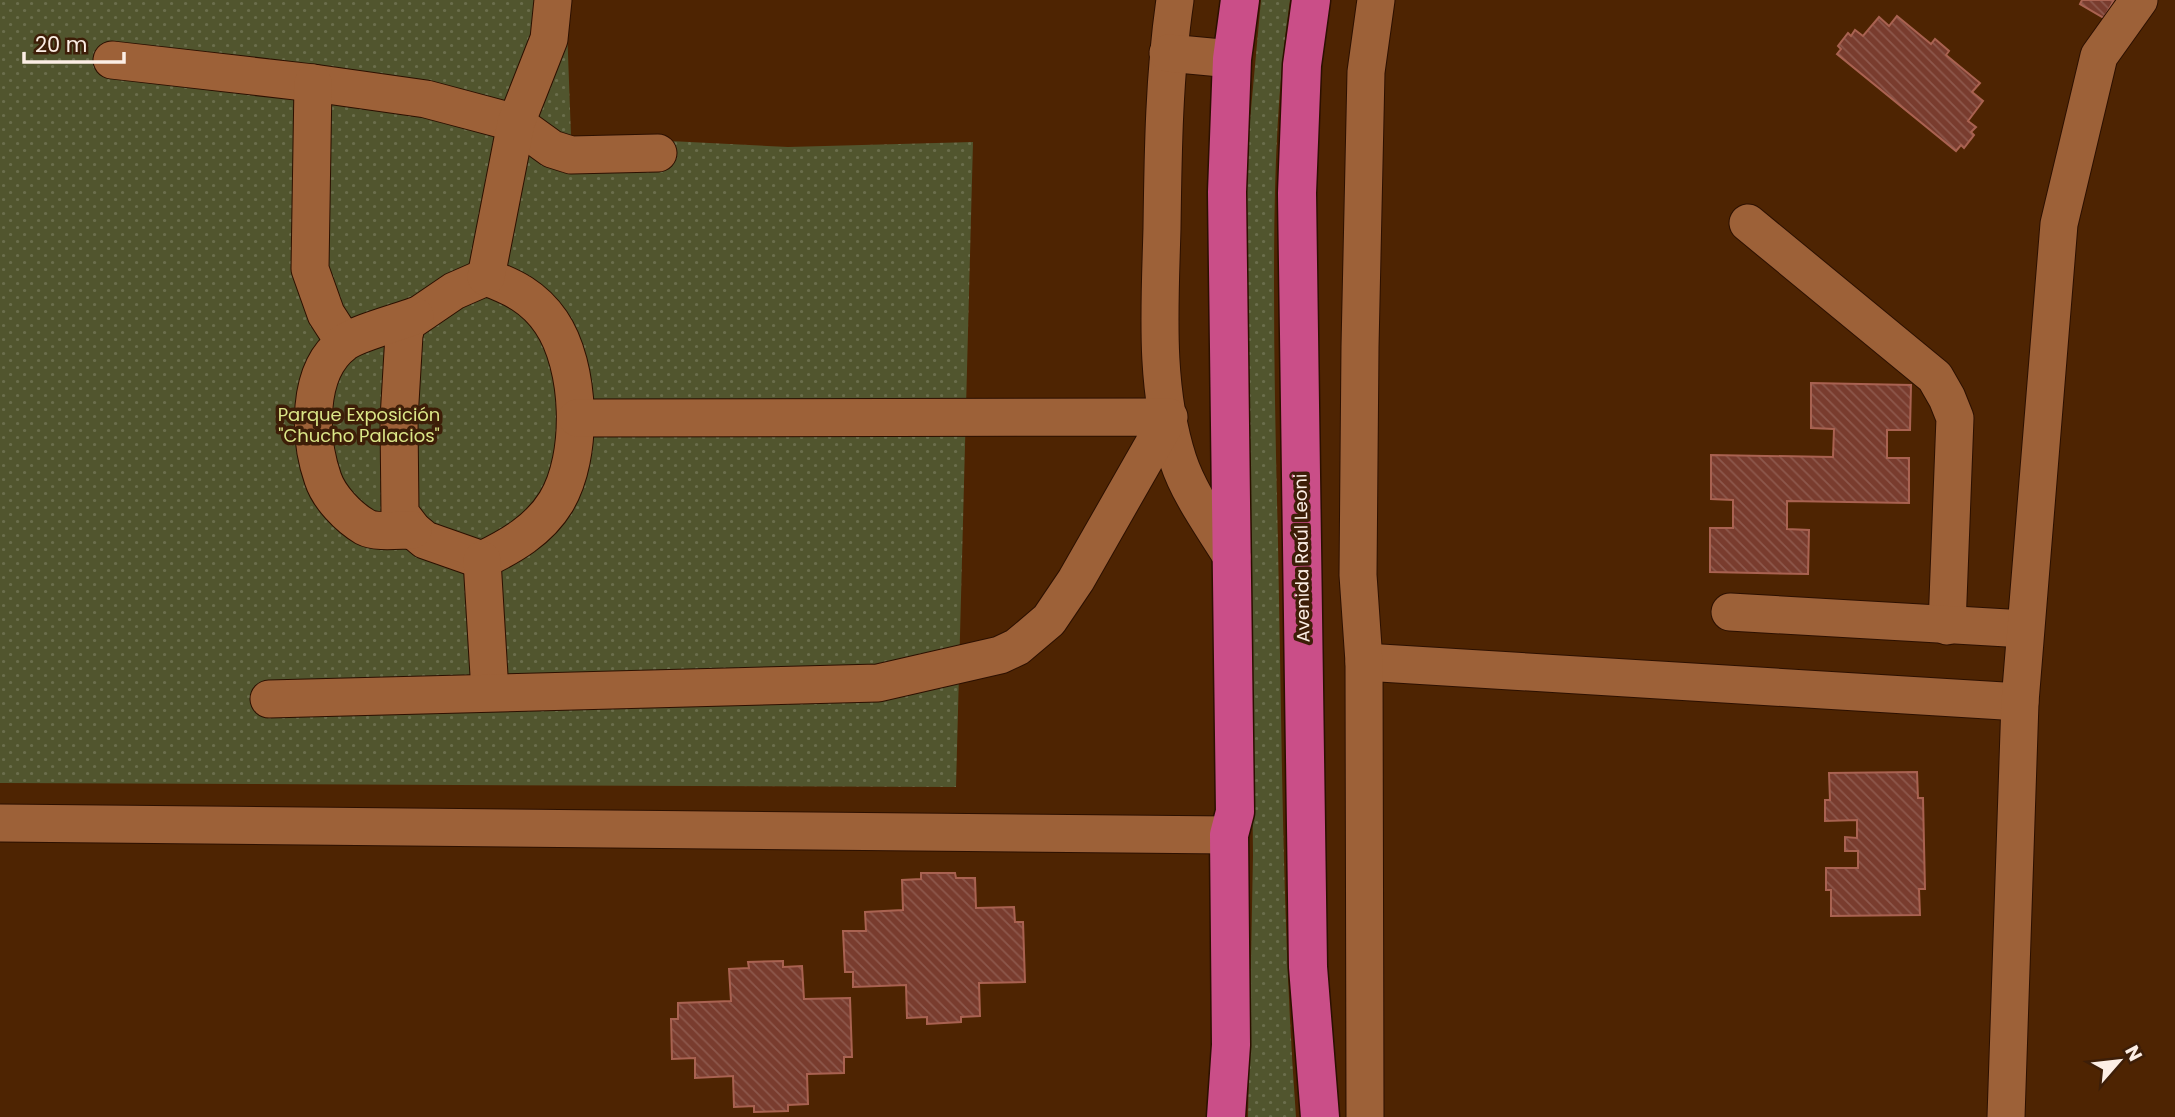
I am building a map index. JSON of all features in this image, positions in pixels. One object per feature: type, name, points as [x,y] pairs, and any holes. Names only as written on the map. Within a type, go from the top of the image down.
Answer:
[{"type":"highway","points":[[1226,1117],[1231,1045],[1230,835],[1235,813],[1227,192],[1232,59],[1240,0]]},
{"type":"highway","name":"Avenida Raúl Leoni","points":[[1311,0],[1302,65],[1297,193],[1308,967],[1320,1117]]},
{"type":"street","points":[[486,277],[516,124],[549,39],[553,0]]},
{"type":"street","points":[[1175,0],[1168,53],[1159,324],[1164,392],[1178,461],[1198,502],[1232,557]]},
{"type":"street","points":[[1365,1117],[1364,662],[1358,575],[1362,195],[1366,72],[1376,0]]},
{"type":"street","points":[[2006,1117],[2020,702],[2059,224],[2099,56],[2139,0]]},
{"type":"street","points":[[1168,53],[1232,59]]},
{"type":"street","points":[[112,60],[426,99],[516,124],[552,149],[571,155],[658,153]]},
{"type":"street","points":[[313,83],[310,269],[326,314],[344,342]]},
{"type":"street","points":[[1748,223],[1935,377],[1947,398],[1955,418],[1947,626]]},
{"type":"street","points":[[486,277],[516,288],[551,321],[569,362],[577,418],[568,475],[557,500],[533,531],[482,560],[425,540],[400,513],[399,419],[407,323],[454,290],[486,277]]},
{"type":"street","points":[[413,530],[367,528],[345,512],[323,481],[312,434],[316,388],[329,360],[344,342],[415,316]]},
{"type":"street","points":[[577,418],[1169,417]]},
{"type":"street","points":[[269,699],[878,683],[1000,655],[1017,647],[1049,621],[1076,580],[1169,417]]},
{"type":"street","points":[[482,560],[490,692]]},
{"type":"street","points":[[1730,612],[2025,629]]},
{"type":"street","points":[[1364,662],[2020,702]]},
{"type":"street","points":[[0,823],[1230,835]]},
{"type":"green space","name":"Parque Exposición \"Chucho Palacios\"","points":[[0,0],[566,0],[571,136],[788,147],[973,142],[956,787],[0,783]]},
{"type":"green space","points":[[1261,0],[1290,0],[1277,143],[1274,318],[1285,902],[1296,1117],[1248,1117],[1253,855],[1246,200],[1249,131]]},
{"type":"building","points":[[2082,0],[2114,0],[2104,18],[2080,4]]},
{"type":"building","points":[[1897,16],[1931,44],[1935,39],[1949,51],[1946,55],[1980,83],[1972,92],[1983,101],[1968,121],[1976,127],[1971,132],[1974,135],[1964,148],[1961,145],[1956,151],[1837,54],[1841,49],[1838,46],[1848,33],[1851,36],[1855,30],[1863,36],[1879,17],[1889,26]]},
{"type":"building","points":[[1811,383],[1911,385],[1910,430],[1887,430],[1887,458],[1909,458],[1909,503],[1787,501],[1787,529],[1809,530],[1808,574],[1710,572],[1710,528],[1733,528],[1733,500],[1711,499],[1711,455],[1833,457],[1834,429],[1811,428]]},
{"type":"building","points":[[1917,772],[1918,798],[1923,798],[1925,889],[1919,889],[1920,915],[1831,916],[1831,890],[1826,890],[1826,868],[1858,868],[1858,851],[1845,851],[1845,837],[1857,838],[1857,820],[1825,821],[1825,800],[1830,800],[1829,773]]},
{"type":"building","points":[[921,873],[955,873],[956,878],[975,878],[976,908],[1014,907],[1015,922],[1023,922],[1025,982],[979,983],[980,1016],[961,1017],[961,1022],[927,1024],[927,1017],[907,1018],[906,985],[853,987],[853,972],[845,972],[843,931],[866,931],[865,912],[903,910],[902,880],[921,879]]},
{"type":"building","points":[[783,961],[783,967],[802,966],[804,999],[850,998],[852,1057],[844,1057],[844,1073],[807,1074],[808,1104],[788,1105],[788,1111],[754,1112],[754,1106],[734,1107],[733,1076],[695,1078],[695,1058],[672,1059],[671,1019],[678,1019],[678,1003],[731,1001],[729,969],[749,968],[748,962]]}]
